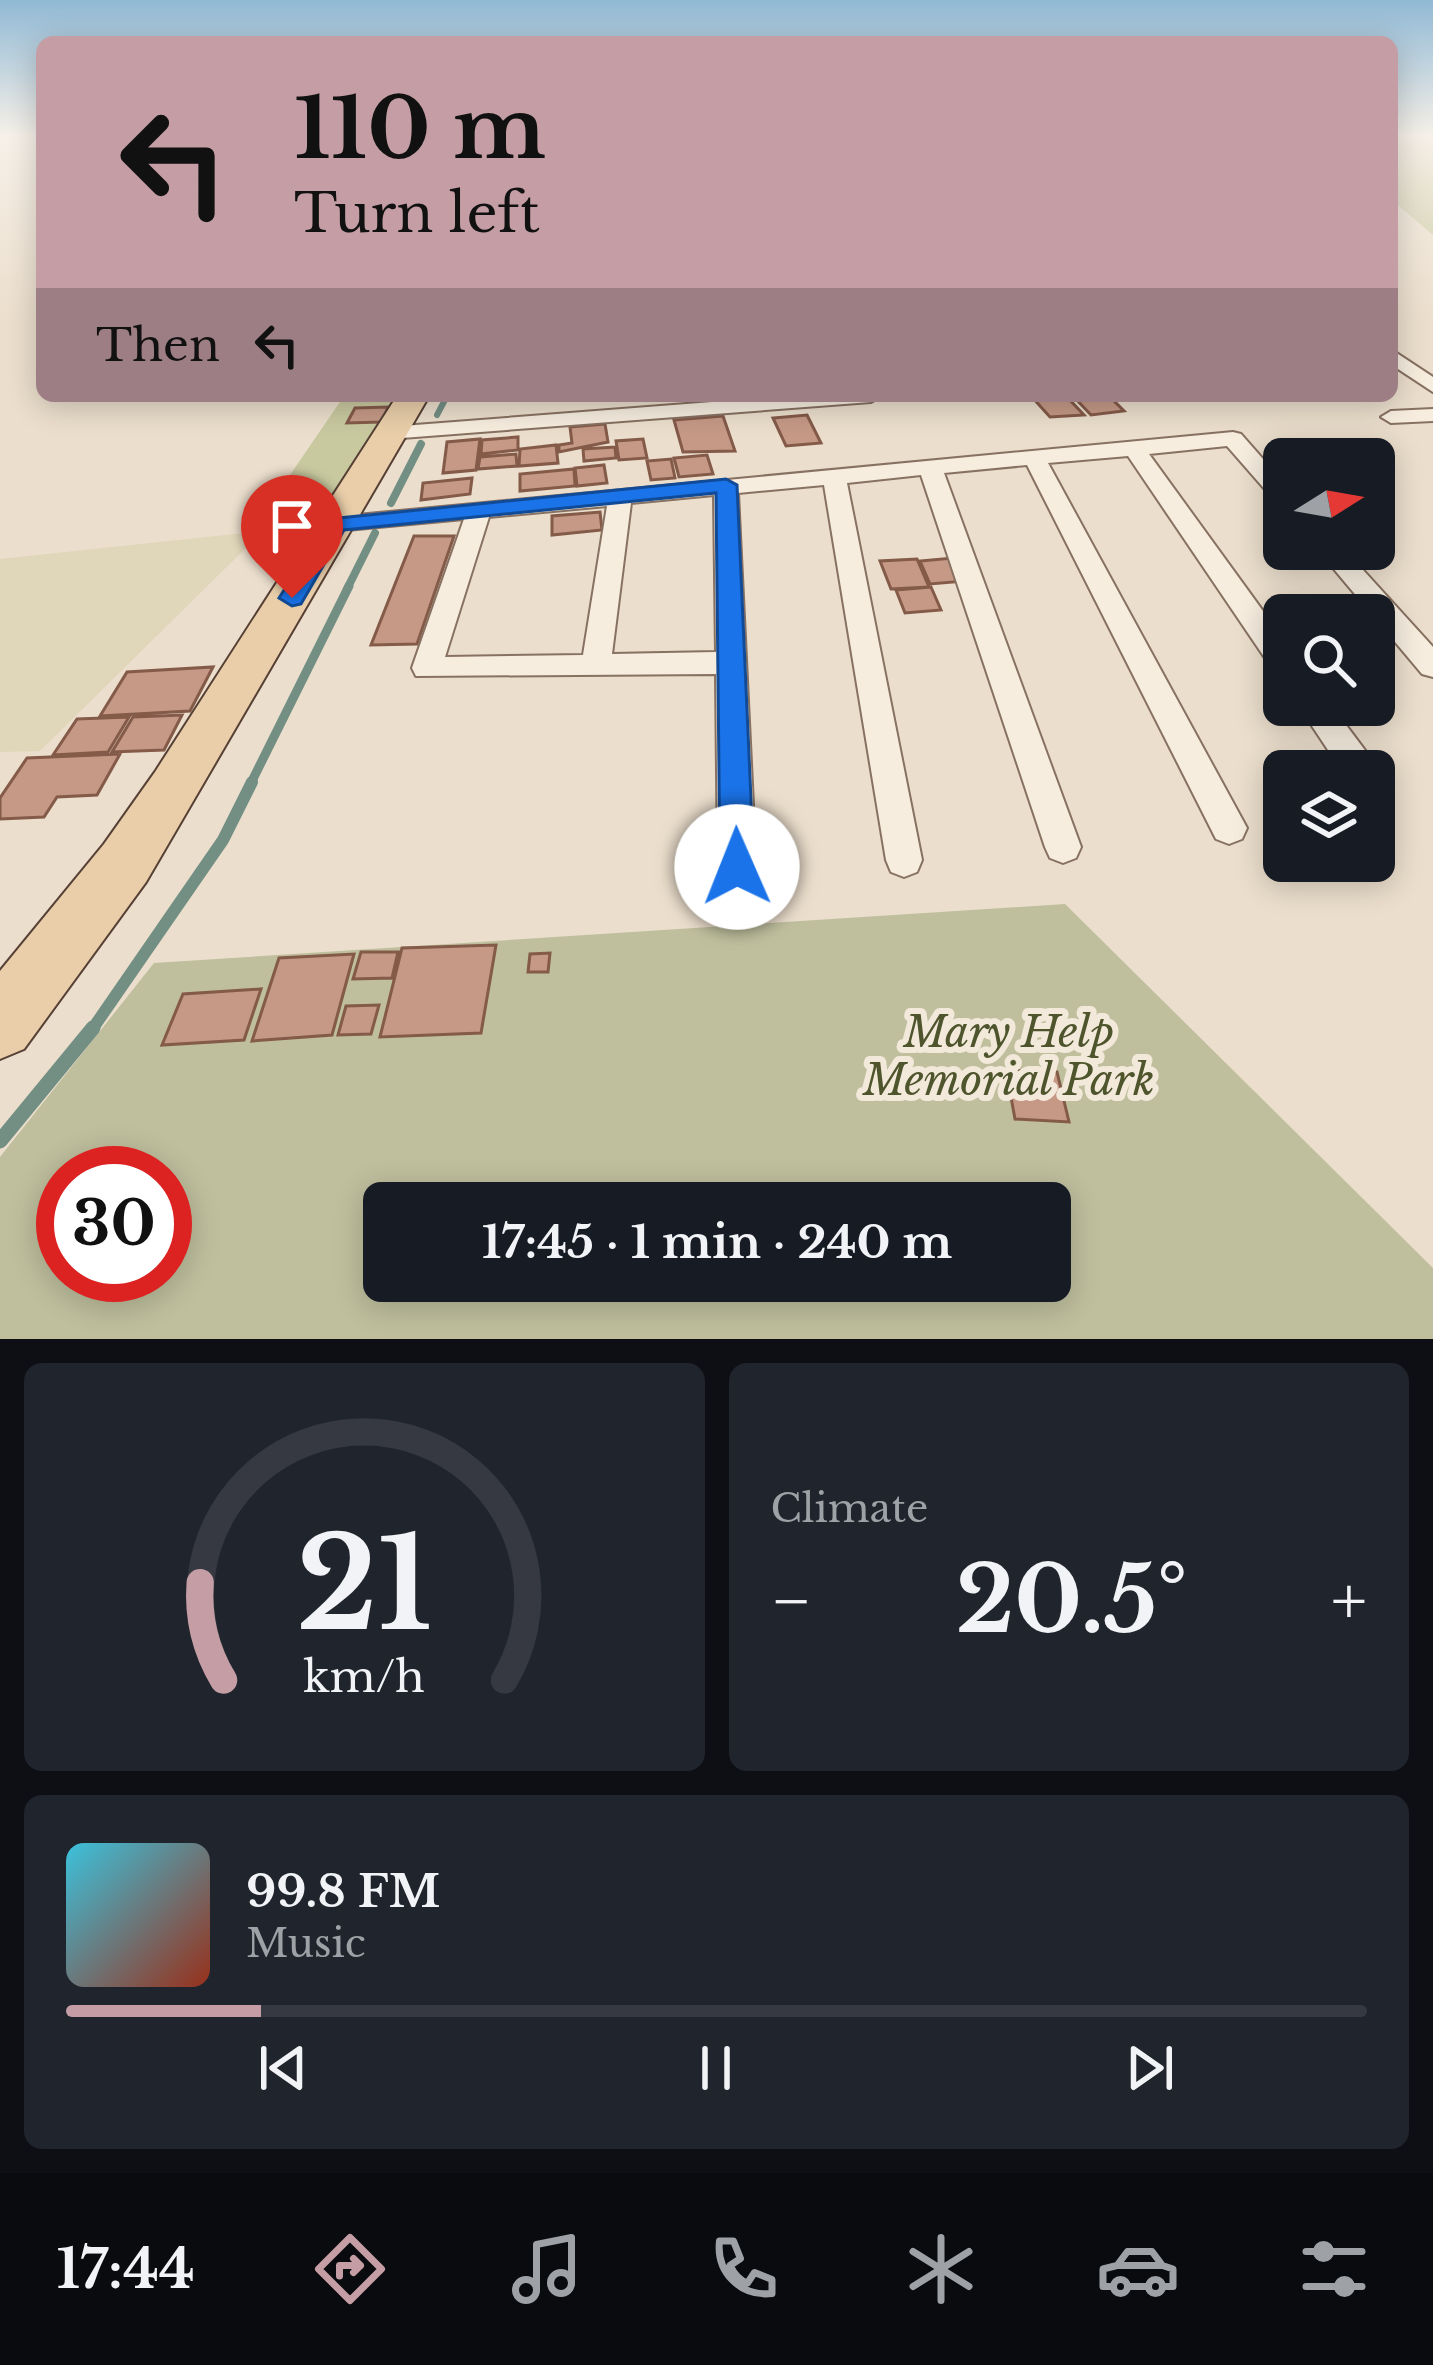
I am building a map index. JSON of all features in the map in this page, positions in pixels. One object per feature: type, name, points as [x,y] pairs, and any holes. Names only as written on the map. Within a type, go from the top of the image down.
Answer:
[{"type":"main road","points":[[0,1025],[125,863],[401,415]]},
{"type":"street","points":[[1398,360],[1433,386]]},
{"type":"street","points":[[401,415],[721,402]]},
{"type":"street","points":[[1391,417],[1433,415]]},
{"type":"street","points":[[337,524],[1233,440],[1263,474]]},
{"type":"street","points":[[1135,449],[1263,632]]},
{"type":"street","points":[[1035,459],[1229,828]]},
{"type":"street","points":[[931,470],[1063,847]]},
{"type":"street","points":[[834,477],[904,860]]},
{"type":"street","points":[[726,485],[737,867]]},
{"type":"street","points":[[596,665],[620,496]]},
{"type":"street","points":[[480,508],[427,668],[731,663]]},
{"type":"street","points":[[1348,570],[1433,666]]},
{"type":"shaded area","points":[[263,531],[40,751],[0,752],[0,559]]},
{"type":"green space","points":[[1398,197],[1433,197],[1433,235],[1398,205]]},
{"type":"green space","points":[[340,402],[392,402],[338,495],[277,494]]},
{"type":"green space","name":"Mary Help Memorial Park","points":[[1065,904],[1433,1268],[1433,1339],[0,1339],[0,1157],[154,963]]},
{"type":"building","points":[[1036,402],[1072,402],[1084,415],[1050,417]]},
{"type":"building","points":[[1079,402],[1115,402],[1124,411],[1091,415]]},
{"type":"building","points":[[388,407],[382,422],[347,423],[355,408]]},
{"type":"building","points":[[807,415],[821,443],[786,446],[773,418]]},
{"type":"building","points":[[723,416],[735,451],[683,452],[674,420]]},
{"type":"building","points":[[605,424],[608,442],[559,452],[559,445],[572,443],[570,427]]},
{"type":"building","points":[[518,437],[518,450],[481,454],[482,440]]},
{"type":"building","points":[[480,439],[476,470],[443,473],[447,442]]},
{"type":"building","points":[[643,439],[647,458],[619,460],[616,441]]},
{"type":"building","points":[[556,445],[558,463],[519,466],[520,449]]},
{"type":"building","points":[[615,447],[616,458],[584,461],[583,449]]},
{"type":"building","points":[[516,454],[517,466],[478,469],[480,457]]},
{"type":"building","points":[[707,455],[713,474],[679,477],[674,458]]},
{"type":"building","points":[[671,459],[675,478],[651,480],[647,461]]},
{"type":"building","points":[[604,465],[607,483],[577,486],[575,468]]},
{"type":"building","points":[[574,469],[575,486],[520,491],[520,474]]},
{"type":"building","points":[[472,478],[470,494],[421,500],[423,483]]},
{"type":"building","points":[[600,512],[602,530],[552,535],[552,516]]},
{"type":"building","points":[[284,515],[326,515],[310,544],[266,544]]},
{"type":"building","points":[[414,536],[454,536],[417,644],[371,645]]},
{"type":"building","points":[[268,546],[307,546],[298,561],[259,561]]},
{"type":"building","points":[[953,558],[965,581],[930,584],[920,561]]},
{"type":"building","points":[[917,559],[929,587],[891,589],[880,561]]},
{"type":"building","points":[[931,587],[941,610],[905,613],[896,590]]},
{"type":"building","points":[[213,667],[190,711],[100,716],[127,672]]},
{"type":"building","points":[[182,715],[164,750],[112,752],[133,717]]},
{"type":"building","points":[[129,717],[108,752],[53,755],[77,719]]},
{"type":"building","points":[[120,754],[97,795],[57,797],[44,817],[0,819],[0,798],[27,758]]},
{"type":"building","points":[[496,945],[481,1033],[380,1037],[402,948]]},
{"type":"building","points":[[361,952],[398,952],[392,978],[353,979]]},
{"type":"building","points":[[550,953],[548,972],[528,972],[530,954]]},
{"type":"building","points":[[354,954],[332,1035],[252,1041],[279,958]]},
{"type":"building","points":[[261,989],[244,1040],[162,1045],[183,994]]},
{"type":"building","points":[[379,1005],[371,1034],[338,1035],[346,1006]]},
{"type":"building","points":[[1006,1070],[1057,1072],[1069,1122],[1015,1119]]},
{"type":"waterway","points":[[437,415],[444,402]]},
{"type":"waterway","points":[[391,503],[421,444]]},
{"type":"waterway","points":[[347,589],[375,533]]},
{"type":"waterway","points":[[250,785],[349,586]]},
{"type":"waterway","points":[[91,1031],[223,840],[252,782]]},
{"type":"waterway","points":[[0,1141],[93,1028]]},
{"type":"route","points":[[292,598],[337,524],[726,485],[737,867]]}]
